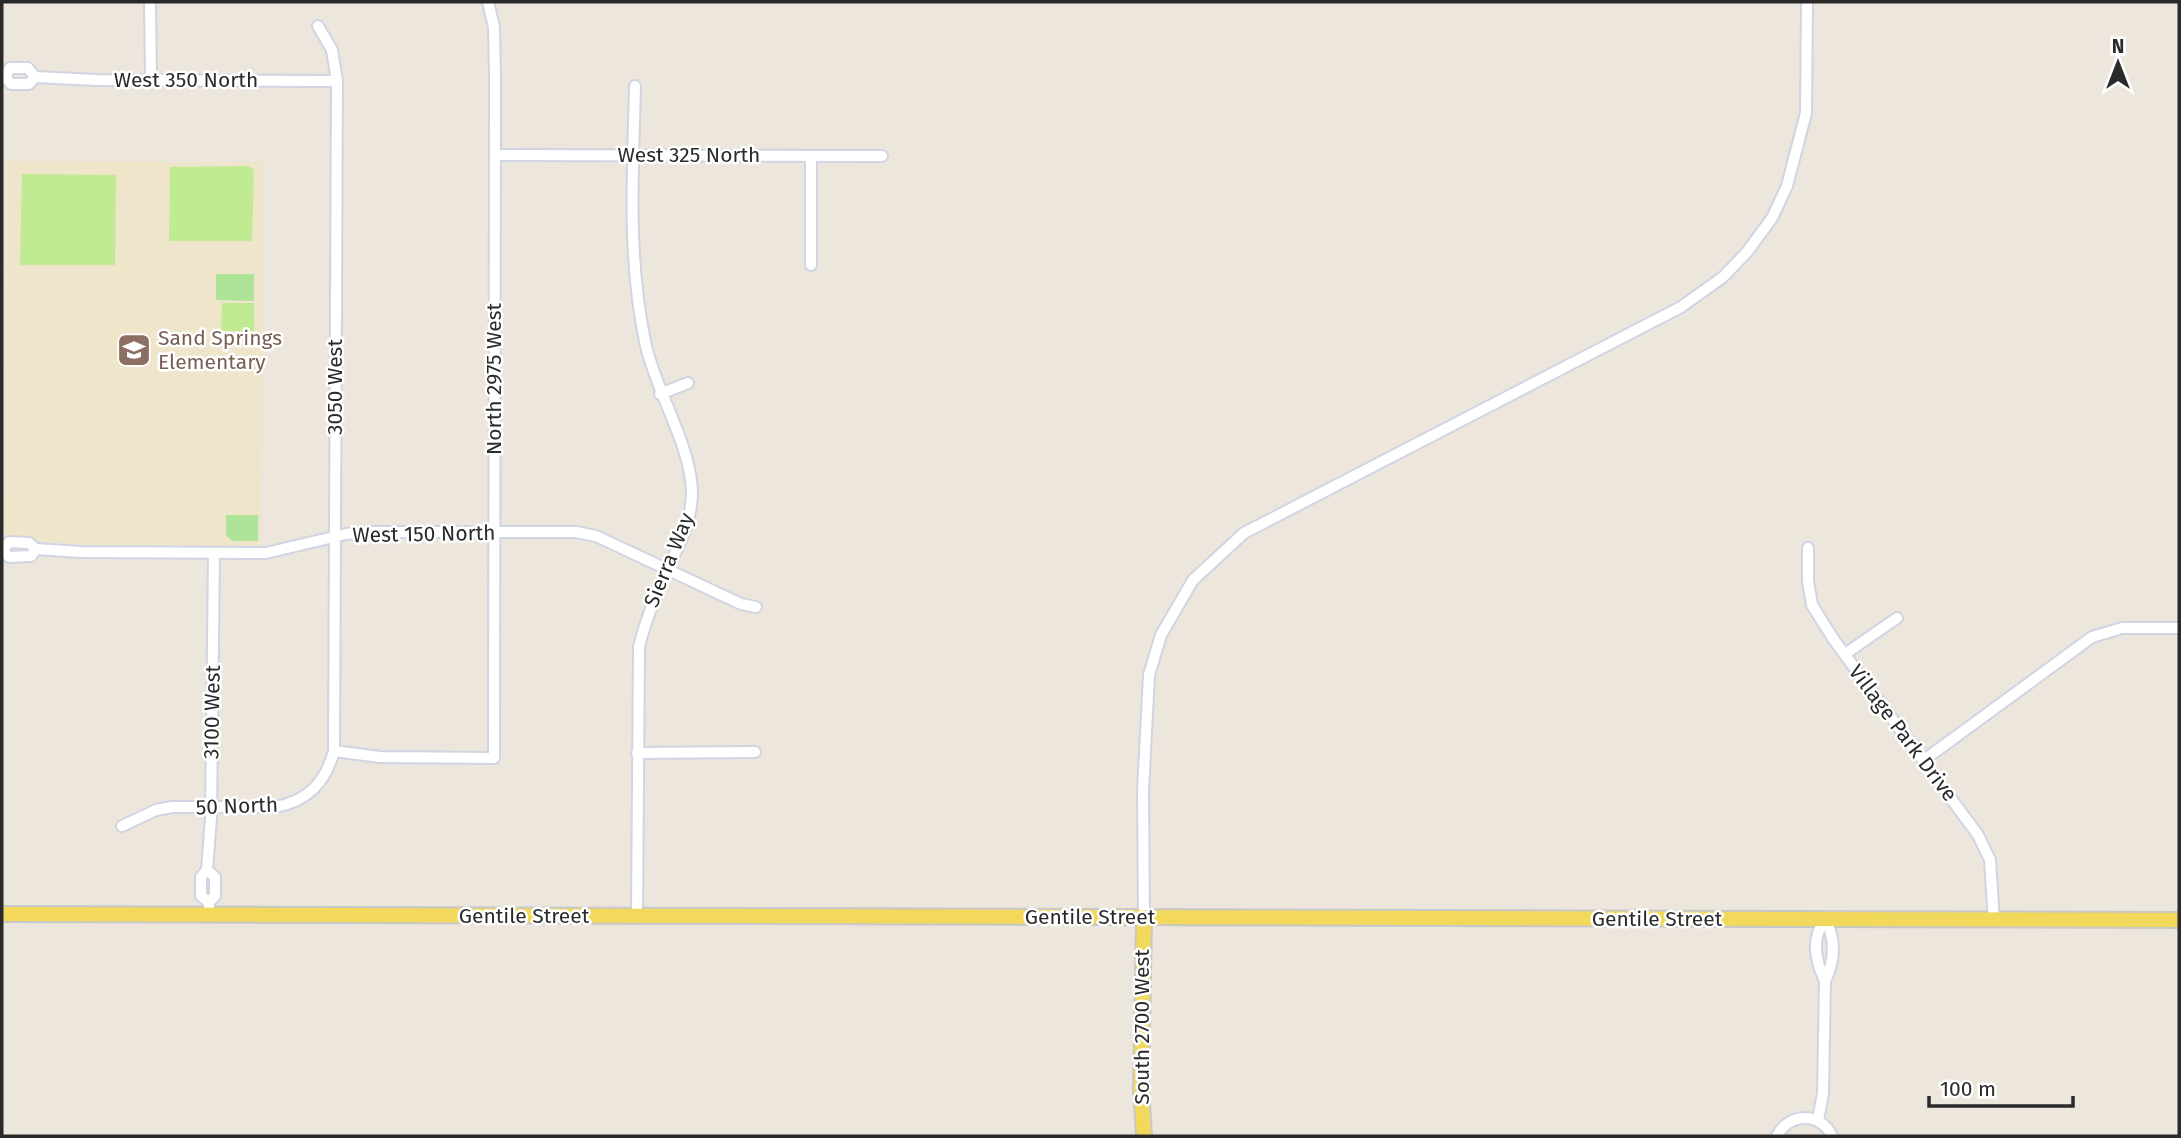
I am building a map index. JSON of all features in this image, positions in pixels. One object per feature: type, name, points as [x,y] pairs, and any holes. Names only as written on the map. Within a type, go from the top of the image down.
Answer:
[{"type":"main road","name":"Gentile Street","points":[[2,914],[209,908],[638,916],[2179,920]]},
{"type":"main road","name":"South 2700 West","points":[[1144,918],[1141,1089],[1144,1136]]},
{"type":"street","points":[[150,2],[151,80]]},
{"type":"street","name":"North 2975 West","points":[[334,751],[380,757],[494,758],[494,27],[488,2]]},
{"type":"street","points":[[1144,918],[1143,791],[1149,675],[1161,635],[1193,580],[1244,533],[1681,307],[1724,277],[1772,218],[1795,161],[1806,113],[1807,2]]},
{"type":"street","name":"3050 West","points":[[318,26],[332,50],[337,81],[334,751]]},
{"type":"street","name":"West 350 North","points":[[35,77],[29,84],[11,84],[3,77],[10,68],[28,68],[35,77],[96,80],[337,81]]},
{"type":"street","name":"Sierra Way","points":[[635,86],[632,227],[634,273],[647,349],[660,394],[686,456],[692,492],[691,511],[684,536],[648,613],[639,647],[638,916]]},
{"type":"street","name":"West 325 North","points":[[495,155],[882,156]]},
{"type":"street","points":[[811,156],[811,265]]},
{"type":"street","points":[[660,394],[688,383]]},
{"type":"street","name":"West 150 North","points":[[3,550],[9,557],[31,556],[36,549],[266,553],[370,532],[585,533],[741,604],[756,607]]},
{"type":"street","name":"Village Park Drive","points":[[1808,548],[1808,581],[1812,605],[1844,654],[1978,835],[1990,860],[1994,920]]},
{"type":"street","name":"3100 West","points":[[209,908],[201,896],[201,877],[207,870],[211,807],[214,553]]},
{"type":"street","points":[[1844,654],[1897,618]]},
{"type":"street","points":[[1924,760],[2092,637],[2122,628],[2179,628]]},
{"type":"street","name":"50 North","points":[[122,826],[156,810],[172,807],[275,807],[290,804],[312,792],[329,770],[334,751]]},
{"type":"street","points":[[638,753],[755,752]]},
{"type":"street","points":[[1818,1120],[1823,1093],[1825,981],[1832,965],[1832,931],[1825,919]]},
{"type":"street","points":[[1777,1136],[1788,1122],[1798,1118],[1818,1120],[1832,1136]]},
{"type":"shaded area","name":"Sand Springs Elementary","points":[[7,161],[263,162],[261,546],[97,546],[5,538]]},
{"type":"green space","points":[[249,166],[254,170],[252,241],[169,241],[170,167]]},
{"type":"green space","points":[[22,174],[116,175],[115,265],[20,265]]},
{"type":"green space","points":[[216,274],[254,274],[254,301],[216,300]]},
{"type":"green space","points":[[222,303],[254,303],[254,331],[221,331]]},
{"type":"green space","points":[[226,515],[258,515],[258,541],[232,541],[226,535]]},
{"type":"place","name":"Sand Springs Elementary","points":[[134,350]]}]
